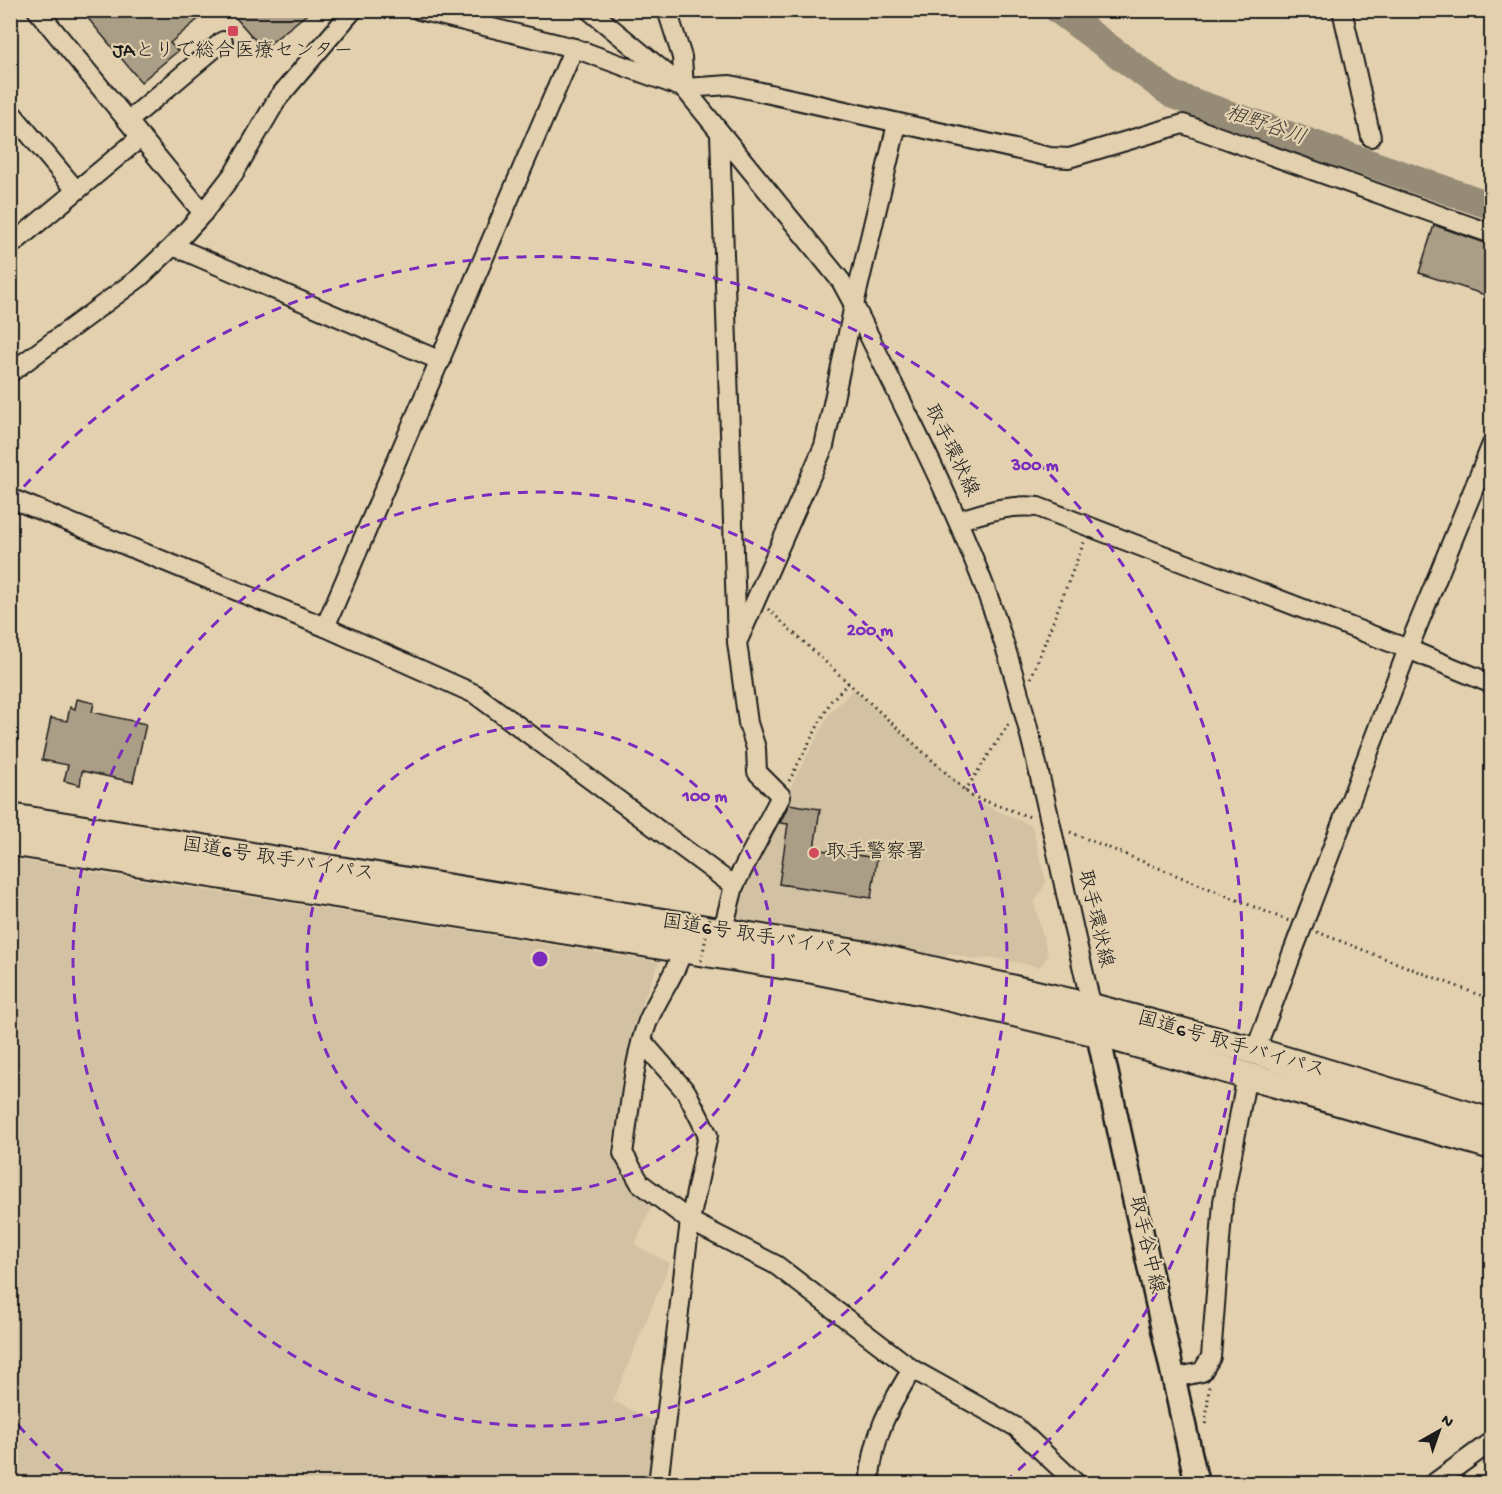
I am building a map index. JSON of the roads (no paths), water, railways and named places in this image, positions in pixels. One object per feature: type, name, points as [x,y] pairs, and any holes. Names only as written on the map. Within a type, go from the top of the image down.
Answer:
[{"type":"highway","name":"国道6号 取手バイパス","points":[[10,817],[700,939],[760,941],[934,994],[1098,1033],[1251,1063],[1491,1122]]},
{"type":"highway","name":"国道6号 取手バイパス","points":[[10,842],[700,939],[760,941],[889,960],[1092,1007],[1491,1146]]},
{"type":"main road","name":"取手谷中線","points":[[1092,1007],[1197,1484]]},
{"type":"street","points":[[37,10],[203,213]]},
{"type":"street","points":[[10,373],[139,278],[173,246],[203,213],[234,173],[278,98],[353,10]]},
{"type":"street","points":[[419,10],[574,48],[684,88],[730,85],[1050,157],[1070,158],[1183,124],[1491,234]]},
{"type":"street","name":"取手環状線","points":[[589,10],[684,88],[841,281],[854,305],[960,520],[994,611],[1022,703],[1092,1007]]},
{"type":"street","points":[[667,10],[682,57],[684,88]]},
{"type":"street","points":[[1342,10],[1371,137]]},
{"type":"street","points":[[128,121],[223,41]]},
{"type":"street","points":[[325,627],[574,48]]},
{"type":"street","points":[[10,111],[75,189]]},
{"type":"street","points":[[737,642],[824,446],[854,305],[897,124]]},
{"type":"street","points":[[720,134],[737,642],[748,723],[756,748],[757,772],[781,796],[734,886],[648,1022],[642,1041],[623,1153],[640,1183],[690,1221],[776,1265],[912,1369],[1016,1427],[1077,1484]]},
{"type":"street","points":[[10,246],[75,189],[141,137]]},
{"type":"street","points":[[173,246],[441,361]]},
{"type":"street","points":[[1174,1378],[1197,1375],[1207,1367],[1211,1357],[1223,1202],[1251,1063],[1408,649],[1491,444]]},
{"type":"street","points":[[10,498],[325,627],[475,694],[734,886]]},
{"type":"street","points":[[960,520],[1019,505],[1038,507],[1408,649],[1491,684]]},
{"type":"street","points":[[642,1041],[687,1093],[708,1135],[690,1221],[658,1484]]},
{"type":"street","points":[[870,1484],[873,1448],[885,1417],[912,1369]]},
{"type":"street","points":[[1433,1484],[1491,1441]]},
{"type":"waterway","name":"相野谷川","points":[[1058,10],[1173,95],[1492,206]]},
{"type":"place","name":"JAとりで総合医療センター","points":[[233,31]]},
{"type":"place","name":"取手警察署","points":[[814,853]]}]
